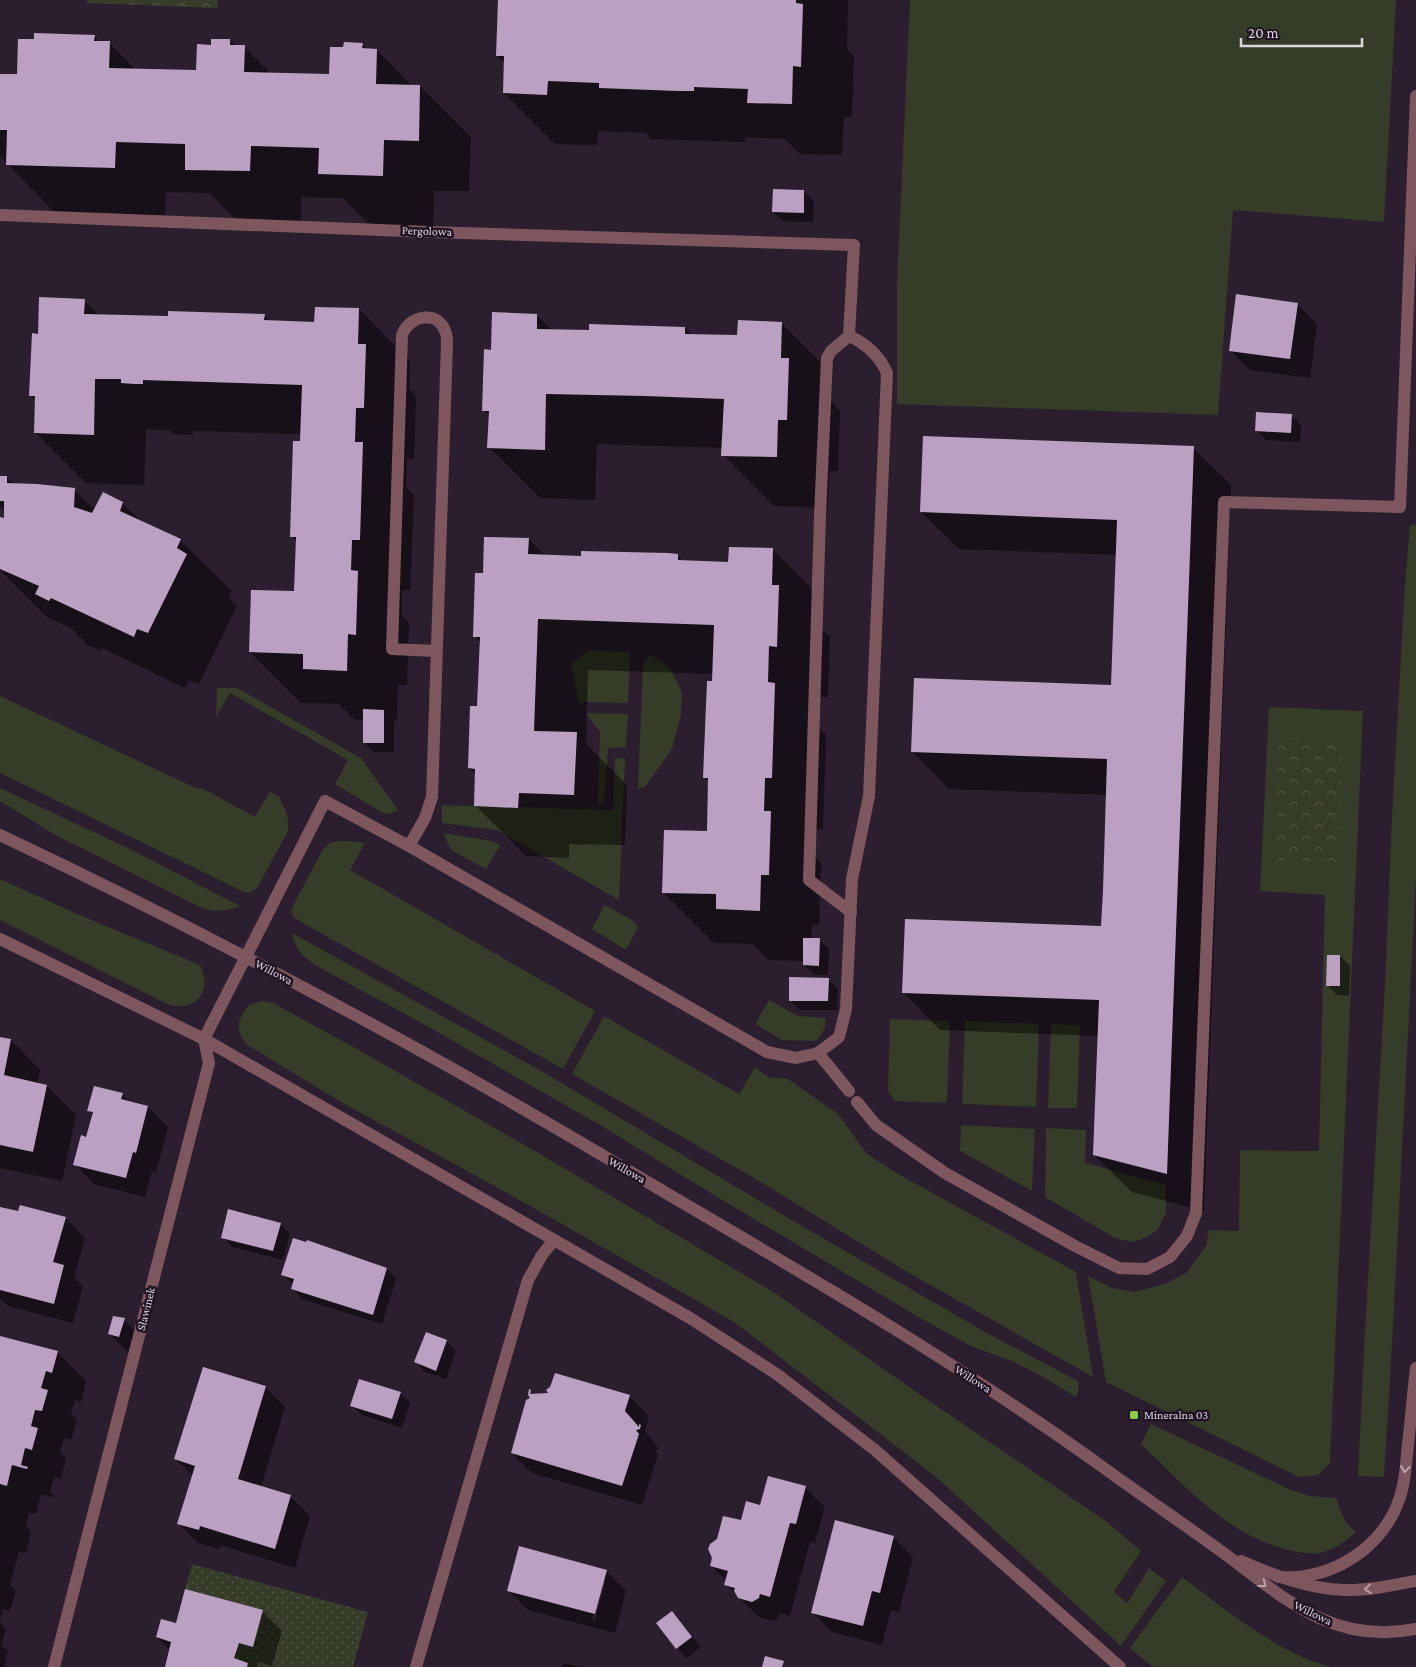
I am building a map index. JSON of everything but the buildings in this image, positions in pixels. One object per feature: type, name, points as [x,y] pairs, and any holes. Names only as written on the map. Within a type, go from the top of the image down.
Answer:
[{"type":"street","points":[[857,1102],[876,1125],[946,1173],[1075,1246],[1119,1268],[1147,1269],[1170,1257],[1187,1236],[1196,1213],[1224,502],[1400,507],[1416,96]]},
{"type":"street","name":"Pergolowa","points":[[0,215],[430,232],[854,244],[849,336]]},
{"type":"street","points":[[409,846],[425,818],[432,797],[447,343],[445,330],[441,324],[434,320],[420,318],[409,323],[404,328],[402,335],[392,649],[436,651]]},
{"type":"street","points":[[204,1039],[244,957],[325,802],[409,846],[767,1052],[796,1058],[818,1054],[839,1036],[846,1010],[851,912],[852,879],[869,796],[887,373],[881,360],[871,350],[860,341],[849,336],[831,351],[827,358],[809,880],[851,912]]},
{"type":"street","name":"Willowa","points":[[0,835],[98,881],[390,1034],[542,1120],[801,1272],[903,1334],[1050,1430],[1225,1554],[1269,1589],[1301,1610],[1346,1628],[1367,1632],[1416,1629]]},
{"type":"street","points":[[0,939],[204,1039],[690,1318],[778,1375],[875,1450],[1120,1667]]},
{"type":"street","name":"Sławinek","points":[[54,1667],[209,1063],[204,1039]]},
{"type":"street","points":[[818,1054],[848,1091]]},
{"type":"street","points":[[416,1667],[528,1280],[542,1255],[554,1240]]},
{"type":"street","points":[[1278,1576],[1303,1576],[1325,1571],[1346,1563],[1367,1547],[1384,1530],[1400,1498],[1404,1478],[1416,1368]]},
{"type":"street","name":"Willowa","points":[[1225,1554],[1278,1576],[1318,1587],[1342,1590],[1366,1589],[1416,1581]]},
{"type":"green space","points":[[87,0],[218,0],[217,8],[87,3]]},
{"type":"green space","points":[[910,0],[1396,0],[1384,222],[1233,210],[1218,415],[897,404],[897,283]]},
{"type":"green space","points":[[1410,525],[1416,525],[1416,879],[1392,1345],[1384,1477],[1358,1476],[1385,984],[1392,816]]},
{"type":"green space","points":[[588,650],[630,652],[628,703],[579,702],[571,665]]},
{"type":"green space","points":[[650,654],[670,668],[682,692],[681,715],[672,749],[645,787],[638,789],[643,663]]},
{"type":"green space","points":[[217,688],[237,688],[361,758],[398,810],[389,814],[381,812],[335,784],[348,760],[230,693],[216,717]]},
{"type":"green space","points":[[0,696],[198,789],[202,788],[255,817],[270,791],[279,797],[286,811],[288,831],[257,888],[251,892],[244,892],[0,773]]},
{"type":"green space","points":[[1269,707],[1363,711],[1330,1463],[1318,1475],[1299,1477],[1106,1382],[1088,1276],[1112,1288],[1135,1292],[1165,1284],[1186,1273],[1206,1246],[1209,1230],[1239,1231],[1240,1150],[1319,1151],[1325,895],[1260,891]]},
{"type":"green space","points":[[586,713],[628,714],[626,747],[608,748],[604,803],[598,803],[600,732]]},
{"type":"green space","points":[[1278,737],[1343,739],[1339,862],[1274,860]]},
{"type":"green space","points":[[615,758],[625,759],[619,900],[497,830],[442,823],[442,805],[613,810]]},
{"type":"green space","points":[[0,788],[128,848],[240,906],[220,911],[200,907],[57,836],[0,801]]},
{"type":"green space","points":[[443,833],[492,841],[500,845],[486,869],[451,850]]},
{"type":"green space","points":[[340,841],[365,843],[350,870],[595,1011],[563,1069],[294,918],[291,911],[323,849],[330,843]]},
{"type":"green space","points":[[0,879],[75,913],[200,965],[204,975],[204,983],[203,991],[199,998],[186,1005],[167,1004],[0,920]]},
{"type":"green space","points":[[605,905],[632,920],[638,927],[626,950],[592,929]]},
{"type":"green space","points":[[292,933],[543,1072],[985,1332],[1078,1381],[1076,1397],[1014,1362],[971,1346],[922,1319],[600,1125],[418,1021],[322,969],[298,950]]},
{"type":"green space","points":[[769,1000],[798,1016],[826,1018],[825,1028],[816,1041],[782,1040],[755,1024]]},
{"type":"green space","points":[[261,1001],[273,1003],[357,1049],[535,1151],[775,1293],[1107,1522],[1141,1551],[1114,1592],[1127,1603],[1149,1568],[1166,1581],[1121,1646],[935,1476],[734,1322],[500,1189],[341,1102],[246,1044],[240,1034],[240,1021],[248,1006]]},
{"type":"green space","points":[[604,1016],[739,1094],[755,1067],[768,1077],[788,1079],[838,1114],[867,1154],[898,1174],[1076,1272],[1093,1377],[909,1273],[759,1181],[572,1074]]},
{"type":"green space","points":[[890,1019],[950,1021],[947,1103],[895,1101],[888,1091]]},
{"type":"green space","points":[[965,1021],[1039,1024],[1036,1107],[962,1104]]},
{"type":"green space","points":[[1051,1024],[1080,1025],[1077,1108],[1048,1108]]},
{"type":"green space","points":[[961,1125],[1035,1129],[1032,1191],[960,1151]]},
{"type":"green space","points":[[1046,1128],[1086,1130],[1085,1163],[1166,1185],[1166,1213],[1158,1229],[1149,1236],[1133,1242],[1115,1238],[1045,1197]]},
{"type":"green space","points":[[1151,1424],[1291,1490],[1310,1496],[1336,1498],[1341,1513],[1356,1532],[1333,1548],[1313,1554],[1271,1545],[1249,1535],[1229,1523],[1192,1494],[1141,1444]]},
{"type":"green space","points":[[192,1564],[368,1612],[353,1667],[247,1667],[248,1662],[234,1658],[239,1643],[253,1647],[263,1610],[185,1589]]},
{"type":"green space","points":[[1182,1577],[1235,1617],[1273,1642],[1312,1661],[1332,1667],[1153,1667],[1130,1648]]},
{"type":"place","name":"Mineralna 03","points":[[1134,1415]]}]
